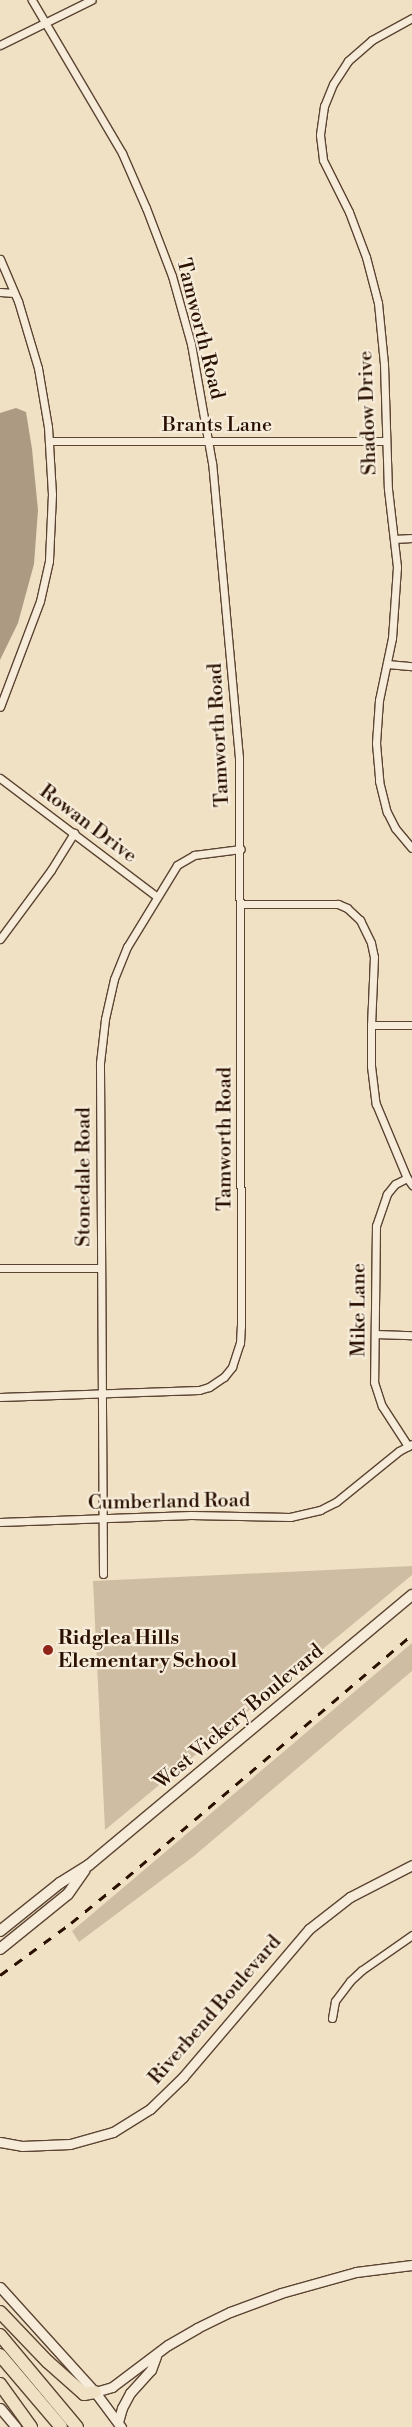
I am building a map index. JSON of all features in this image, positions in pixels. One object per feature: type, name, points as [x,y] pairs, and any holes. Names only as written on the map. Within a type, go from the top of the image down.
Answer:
[{"type":"highway","points":[[0,2312],[48,2362],[84,2394],[94,2392]]},
{"type":"highway","points":[[0,2335],[77,2427]]},
{"type":"highway","points":[[0,2355],[61,2427]]},
{"type":"highway","points":[[0,2384],[31,2427]]},
{"type":"main road","name":"West Vickery Boulevard","points":[[0,1931],[60,1883],[89,1865],[412,1595]]},
{"type":"main road","name":"West Vickery Boulevard","points":[[0,1949],[68,1894],[89,1865]]},
{"type":"street","name":"Tamworth Road","points":[[0,1397],[199,1390],[209,1387],[224,1377],[232,1367],[236,1357],[241,1326],[241,849],[239,758],[209,441],[190,344],[166,259],[122,153],[32,0]]},
{"type":"street","points":[[0,45],[91,0]]},
{"type":"street","name":"Shadow Drive","points":[[412,18],[372,40],[348,61],[332,84],[324,106],[320,135],[323,160],[349,212],[374,280],[382,336],[385,441],[394,539],[396,603],[376,724],[379,781],[387,812],[395,828],[412,848]]},
{"type":"street","points":[[0,259],[14,293],[38,368],[49,441],[52,494],[50,561],[26,641],[0,707]]},
{"type":"street","points":[[0,292],[14,293]]},
{"type":"street","name":"Brants Lane","points":[[49,441],[385,441]]},
{"type":"street","points":[[394,539],[412,538]]},
{"type":"street","points":[[387,664],[412,666]]},
{"type":"street","name":"Rowan Drive","points":[[0,778],[156,896]]},
{"type":"street","points":[[0,939],[51,870],[74,833]]},
{"type":"street","name":"Stonedale Road","points":[[103,1574],[101,1040],[115,977],[127,948],[156,896],[177,865],[194,855],[241,849]]},
{"type":"street","points":[[241,904],[338,904],[354,913],[365,928],[374,957],[371,1066],[376,1104],[407,1178],[412,1185]]},
{"type":"street","points":[[371,1026],[412,1025]]},
{"type":"street","name":"Mike Lane","points":[[407,1178],[395,1184],[387,1194],[376,1226],[375,1334],[376,1391],[382,1406],[410,1445]]},
{"type":"street","points":[[0,1268],[101,1268]]},
{"type":"street","points":[[375,1334],[412,1335]]},
{"type":"street","name":"Cumberland Road","points":[[0,1522],[191,1516],[290,1517],[320,1510],[336,1502],[410,1445]]},
{"type":"street","name":"Riverbend Boulevard","points":[[0,2142],[22,2146],[70,2144],[113,2132],[143,2114],[168,2093],[183,2077],[309,1929],[350,1897],[412,1865]]},
{"type":"street","points":[[332,2018],[335,2001],[350,1981],[362,1970],[412,1935]]},
{"type":"street","points":[[94,2392],[112,2387],[197,2328],[281,2293],[356,2272],[412,2265]]},
{"type":"street","points":[[0,2286],[94,2392],[120,2425]]},
{"type":"street","points":[[120,2425],[122,2408],[130,2393],[151,2370],[156,2356]]},
{"type":"street","points":[[0,2408],[16,2427]]},
{"type":"shaded area","points":[[16,408],[26,412],[38,510],[34,564],[18,623],[0,660],[0,413]]},
{"type":"shaded area","points":[[412,1566],[412,1575],[105,1830],[93,1581]]},
{"type":"shaded area","points":[[412,1643],[412,1671],[194,1856],[79,1942],[72,1931]]},
{"type":"railway","points":[[0,1975],[71,1923],[126,1878],[412,1635]]},
{"type":"place","name":"Ridglea Hills Elementary School","points":[[48,1650]]}]
